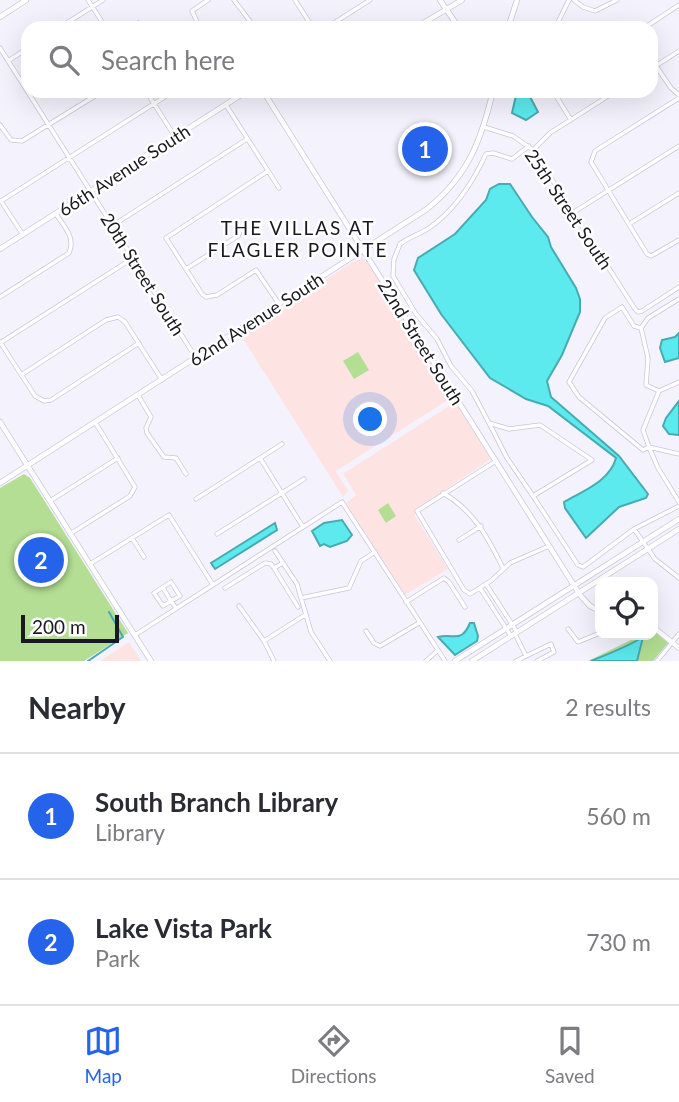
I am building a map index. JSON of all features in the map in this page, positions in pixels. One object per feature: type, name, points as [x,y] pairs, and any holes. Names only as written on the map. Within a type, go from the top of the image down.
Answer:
[{"type":"street","points":[[0,17],[26,0]]},
{"type":"street","points":[[88,0],[102,21]]},
{"type":"street","points":[[70,21],[103,0]]},
{"type":"street","points":[[197,21],[192,11],[208,0]]},
{"type":"street","points":[[234,0],[250,21]]},
{"type":"street","points":[[295,0],[308,21]]},
{"type":"street","points":[[337,21],[370,0]]},
{"type":"street","points":[[440,0],[454,21]]},
{"type":"street","points":[[427,21],[462,0]]},
{"type":"street","points":[[510,21],[517,0]]},
{"type":"street","points":[[559,21],[571,0],[583,8],[595,11],[617,0]]},
{"type":"street","points":[[654,21],[679,6],[674,0]]},
{"type":"street","name":"20th Street South","points":[[0,48],[21,79]]},
{"type":"street","points":[[658,65],[679,51]]},
{"type":"street","points":[[8,61],[21,53]]},
{"type":"street","points":[[658,74],[679,96],[595,151],[591,156],[592,166],[647,254],[651,256],[679,240]]},
{"type":"street","name":"20th Street South","points":[[33,98],[196,358]]},
{"type":"street","points":[[0,125],[6,135],[16,141],[27,139],[92,98]]},
{"type":"street","points":[[151,98],[175,137]]},
{"type":"street","points":[[23,235],[1,200],[162,98]]},
{"type":"street","name":"66th Avenue South","points":[[0,249],[236,98]]},
{"type":"street","name":"22nd Street South","points":[[267,98],[574,586],[595,608]]},
{"type":"street","name":"62nd Avenue South","points":[[0,483],[427,209],[447,191],[470,159],[484,127],[491,98]]},
{"type":"street","points":[[557,98],[571,120]]},
{"type":"street","points":[[605,98],[512,159],[493,153],[486,155],[458,200],[428,228],[402,241],[394,259],[393,276],[416,314],[437,340],[448,362],[472,391],[507,458],[578,565],[583,567],[634,529],[679,504],[657,468],[643,430],[659,391],[679,382]]},
{"type":"street","points":[[226,105],[279,188]]},
{"type":"street","name":"25th Street South","points":[[484,127],[513,136],[531,148],[638,312],[679,287]]},
{"type":"street","points":[[112,226],[247,139]]},
{"type":"street","points":[[574,212],[679,146]]},
{"type":"street","points":[[268,171],[166,238],[206,297],[217,295],[256,270],[279,304]]},
{"type":"street","points":[[629,224],[679,193]]},
{"type":"street","points":[[0,298],[66,256],[72,243],[57,214]]},
{"type":"street","points":[[186,269],[238,236],[240,231]]},
{"type":"street","points":[[133,258],[0,343],[35,396],[44,401],[51,400],[139,343]]},
{"type":"street","points":[[659,391],[646,385],[648,358],[641,328],[648,318],[679,299]]},
{"type":"street","points":[[641,328],[634,326],[622,307],[606,318],[569,382],[579,397],[643,450],[649,447],[679,454]]},
{"type":"street","points":[[21,375],[106,320],[118,317],[125,322],[162,380]]},
{"type":"street","points":[[138,395],[151,417],[146,428],[147,433],[161,455],[167,459],[176,458],[186,474]]},
{"type":"street","points":[[0,422],[151,661]]},
{"type":"street","points":[[70,534],[130,496],[135,487],[95,422]]},
{"type":"street","points":[[489,423],[509,429],[540,425],[592,460],[533,496]]},
{"type":"street","points":[[196,499],[282,444]]},
{"type":"street","points":[[50,501],[118,458]]},
{"type":"street","points":[[260,458],[303,527]]},
{"type":"street","points":[[496,461],[417,511],[464,590],[470,594],[516,560],[549,547]]},
{"type":"street","points":[[217,534],[304,479]]},
{"type":"street","points":[[443,493],[463,506],[481,526],[503,568]]},
{"type":"street","points":[[135,635],[342,502],[445,661]]},
{"type":"street","points":[[90,564],[169,515],[212,585]]},
{"type":"street","points":[[455,661],[679,519]]},
{"type":"street","points":[[459,540],[481,526]]},
{"type":"street","points":[[634,529],[647,549],[679,578]]},
{"type":"street","points":[[472,661],[679,529]]},
{"type":"street","points":[[132,538],[144,557]]},
{"type":"street","points":[[275,551],[297,584],[311,632],[330,661]]},
{"type":"street","points":[[302,598],[349,588],[361,561],[374,552]]},
{"type":"street","points":[[225,588],[265,563],[271,564],[298,607]]},
{"type":"street","points":[[274,568],[283,563]]},
{"type":"street","points":[[406,602],[444,578],[465,607]]},
{"type":"street","points":[[171,582],[180,596],[171,601],[163,606],[154,593],[171,582]]},
{"type":"street","points":[[486,584],[512,625],[526,656]]},
{"type":"street","points":[[163,588],[176,608]]},
{"type":"street","points":[[480,588],[506,629],[514,634]]},
{"type":"street","points":[[239,606],[264,641],[274,661]]},
{"type":"street","points":[[264,641],[305,615]]},
{"type":"street","points":[[366,631],[374,643],[383,646],[419,623]]},
{"type":"street","points":[[568,629],[578,642],[595,634]]},
{"type":"street","points":[[658,630],[679,648]]},
{"type":"street","points":[[657,661],[679,634]]},
{"type":"street","points":[[516,661],[551,644],[554,652],[537,661]]},
{"type":"street","points":[[426,661],[438,650]]},
{"type":"shaded area","points":[[361,257],[370,265],[451,396],[336,471],[348,491],[343,497],[240,334]]},
{"type":"shaded area","points":[[454,403],[491,459],[415,510],[415,516],[448,569],[405,595],[346,503],[356,495],[344,473]]},
{"type":"shaded area","points":[[129,642],[141,661],[100,661]]},
{"type":"green space","points":[[358,352],[369,370],[354,379],[343,361]]},
{"type":"green space","points":[[24,474],[30,478],[128,633],[84,661],[0,661],[0,488]]},
{"type":"green space","points":[[388,503],[396,516],[386,523],[378,510]]},
{"type":"green space","points":[[658,634],[668,643],[653,661],[588,661],[631,640],[658,640]]},
{"type":"water","points":[[515,98],[531,98],[538,112],[526,120],[512,113]]},
{"type":"water","points":[[499,184],[510,184],[548,237],[580,299],[580,312],[562,355],[547,381],[551,397],[619,456],[648,494],[646,498],[619,507],[586,538],[565,508],[564,502],[602,479],[616,458],[548,406],[526,399],[490,378],[441,314],[414,270],[418,258],[455,234],[486,200],[490,189]]},
{"type":"water","points":[[679,333],[679,358],[665,362],[660,348],[662,340],[675,337]]},
{"type":"water","points":[[679,401],[679,435],[669,434],[663,426]]},
{"type":"water","points":[[342,520],[352,535],[347,541],[330,547],[324,544],[320,546],[312,531],[324,523]]},
{"type":"water","points":[[275,523],[277,530],[215,569],[211,563]]},
{"type":"water","points":[[470,623],[474,623],[477,641],[455,655],[438,637],[460,636]]},
{"type":"water","points":[[642,640],[637,661],[591,661]]},
{"type":"waterway","points":[[88,661],[123,637],[109,612]]},
{"type":"place","name":"South Branch Library","points":[[425,149]]},
{"type":"place","name":"Lake Vista Park","points":[[41,560]]},
{"type":"district","name":"THE VILLAS AT FLAGLER POINTE","points":[[298,238]]}]
